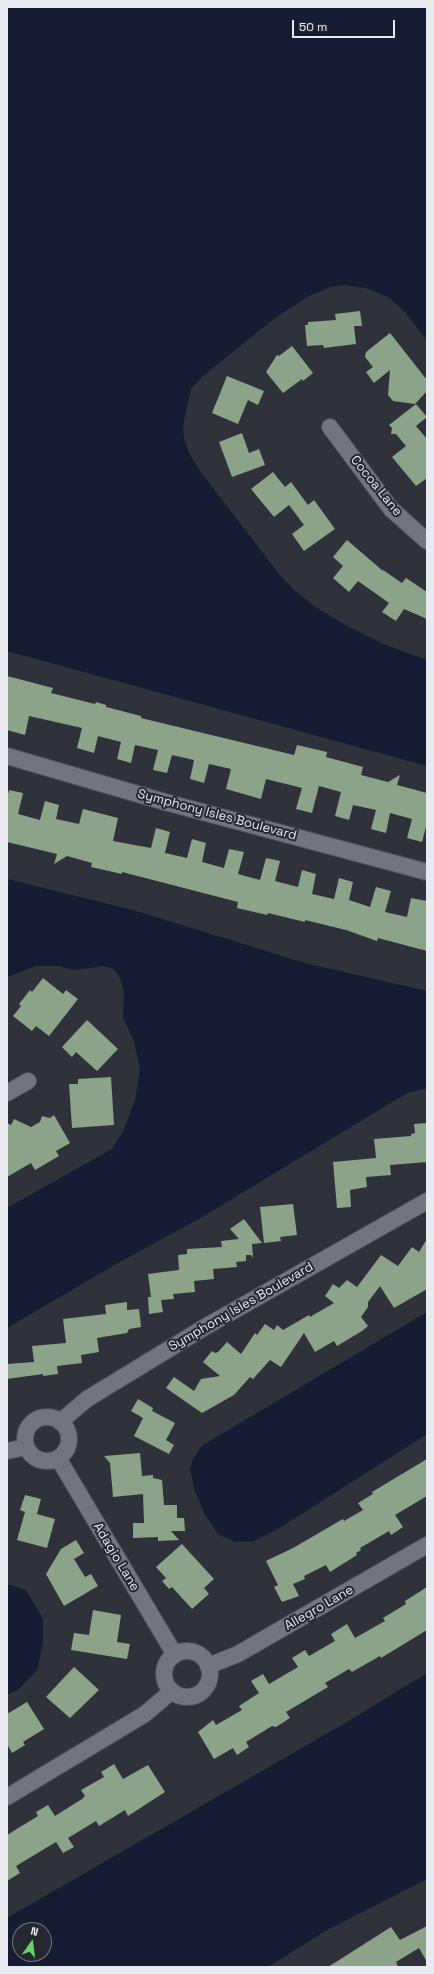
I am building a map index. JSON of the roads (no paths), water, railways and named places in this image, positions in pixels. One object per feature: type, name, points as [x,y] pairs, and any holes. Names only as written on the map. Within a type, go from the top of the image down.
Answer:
[{"type":"street","name":"Cocoa Lane","points":[[330,427],[391,509],[427,541]]},
{"type":"street","name":"Symphony Isles Boulevard","points":[[7,756],[165,802],[427,872]]},
{"type":"street","points":[[7,1093],[28,1081]]},
{"type":"street","name":"Symphony Isles Boulevard","points":[[60,1422],[87,1399],[205,1327],[427,1201]]},
{"type":"street","points":[[48,1417],[60,1422],[65,1426],[69,1439],[65,1452],[58,1458],[48,1461],[42,1461],[30,1453],[26,1447],[26,1432],[35,1420],[48,1417]]},
{"type":"street","points":[[7,1451],[26,1447]]},
{"type":"street","name":"Adagio Lane","points":[[58,1458],[175,1655]]},
{"type":"street","name":"Allegro Lane","points":[[208,1666],[238,1654],[427,1545]]},
{"type":"street","points":[[184,1652],[191,1652],[203,1658],[208,1666],[210,1677],[208,1683],[199,1693],[186,1697],[172,1691],[167,1685],[164,1669],[167,1662],[175,1655],[184,1652]]},
{"type":"street","points":[[7,1797],[145,1714],[172,1691]]},
{"type":"water","points":[[7,7],[427,7],[427,341],[405,312],[388,297],[365,288],[345,285],[330,287],[309,296],[275,318],[203,376],[191,389],[183,426],[184,439],[189,453],[200,471],[279,574],[295,591],[317,608],[347,626],[383,644],[427,660],[427,766],[7,651]]},
{"type":"water","points":[[7,879],[133,910],[305,963],[427,991],[427,1088],[407,1093],[204,1216],[116,1264],[7,1328],[7,1208],[112,1149],[123,1132],[135,1100],[140,1071],[134,1041],[123,1017],[124,992],[119,975],[112,968],[104,966],[74,970],[59,966],[36,966],[7,977]]},
{"type":"water","points":[[427,1312],[427,1434],[278,1529],[254,1541],[235,1542],[218,1534],[204,1513],[195,1491],[190,1469],[193,1459],[203,1445]]},
{"type":"water","points":[[7,1584],[26,1590],[43,1619],[43,1643],[37,1670],[18,1690],[7,1695]]},
{"type":"water","points":[[427,1673],[427,1879],[327,1930],[268,1967],[7,1967],[7,1918],[347,1722]]}]
